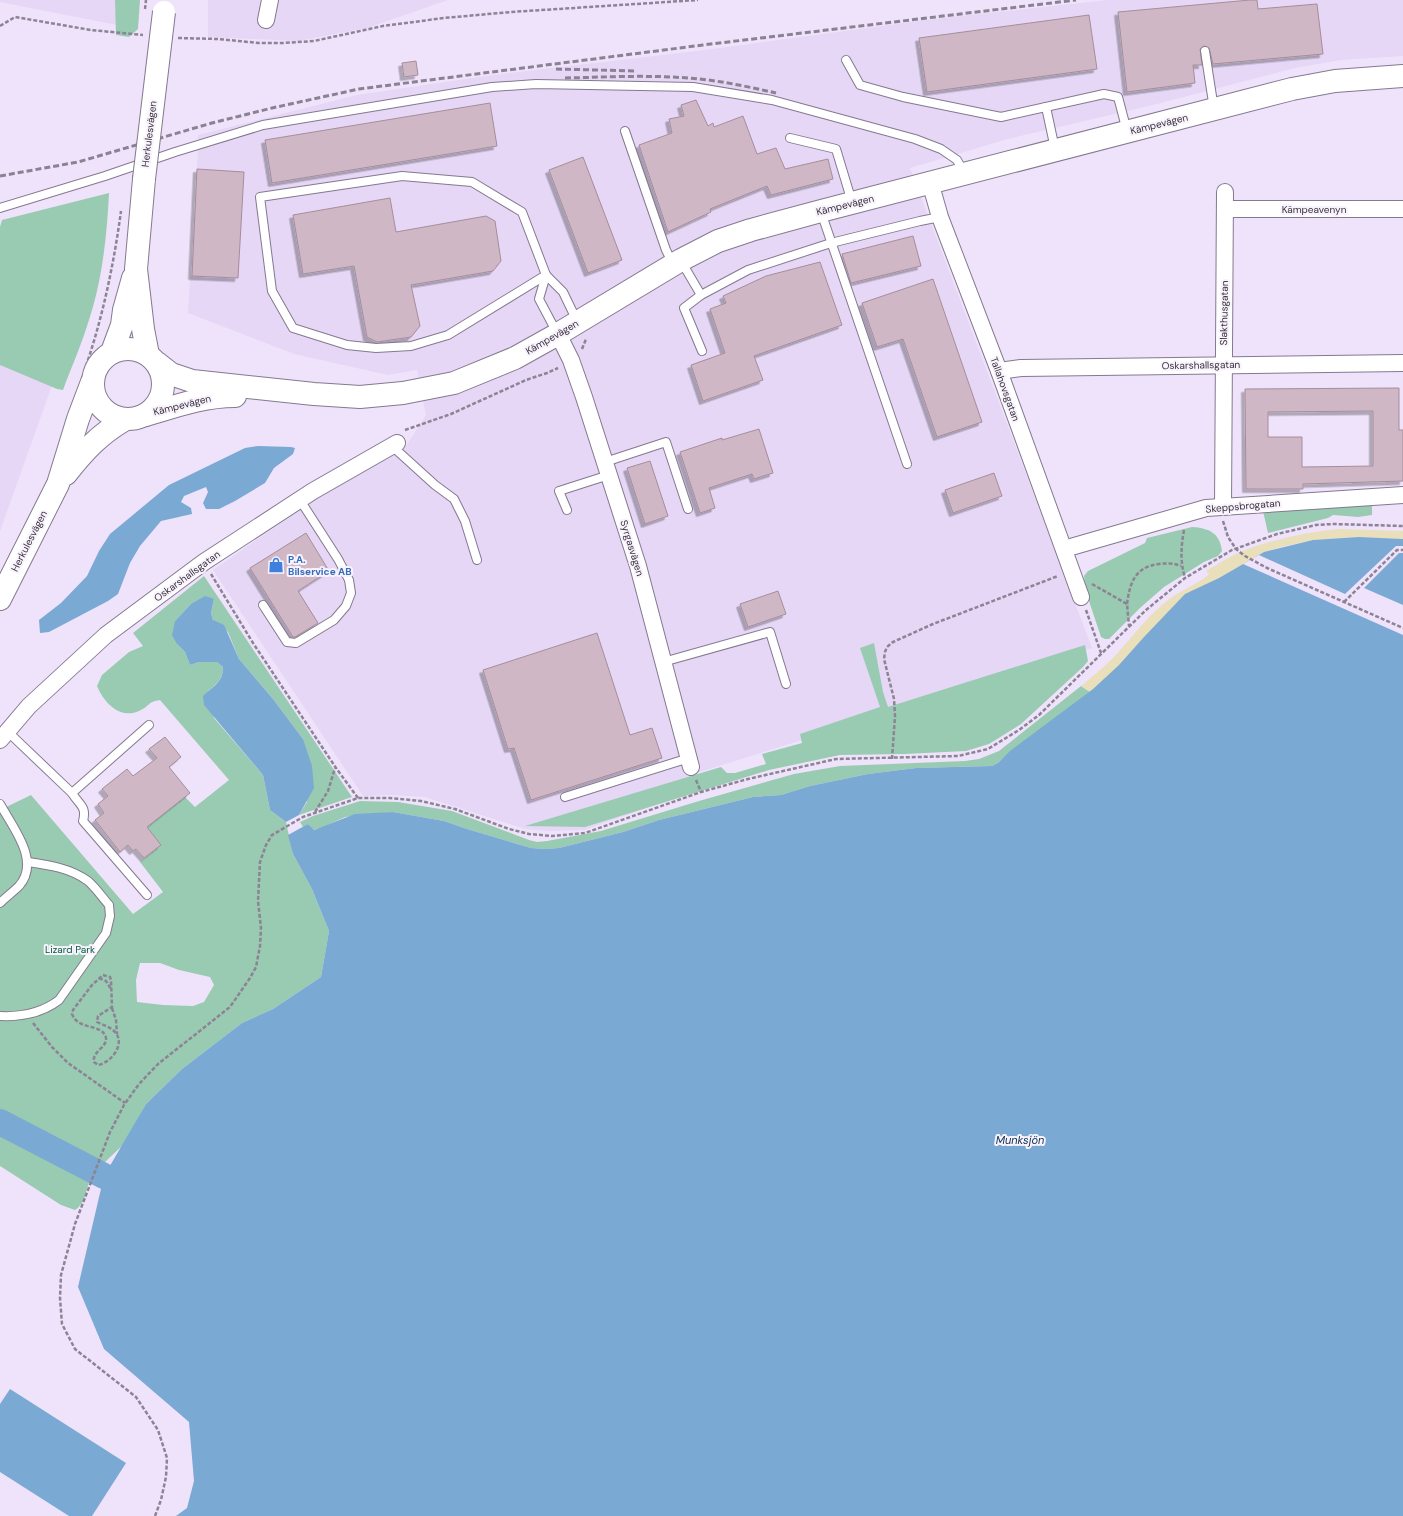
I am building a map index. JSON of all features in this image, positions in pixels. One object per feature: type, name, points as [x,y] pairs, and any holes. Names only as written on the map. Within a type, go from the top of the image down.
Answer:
[{"type":"main road","name":"Herkulesvägen","points":[[112,352],[122,325],[124,310],[136,269],[158,7]]},
{"type":"main road","name":"Kämpevägen","points":[[152,359],[171,374],[192,381],[314,394],[360,396],[396,394],[454,383],[515,358],[558,334],[677,262],[718,241],[751,230],[930,182],[1292,89],[1335,81],[1403,76]]},
{"type":"main road","name":"Herkulesvägen","points":[[136,269],[143,329],[152,359]]},
{"type":"main road","points":[[122,349],[132,349],[142,351],[152,359],[162,374],[164,385],[162,397],[156,407],[136,419],[124,420],[114,417],[105,411],[98,403],[92,382],[94,373],[104,357],[112,352],[122,349]]},
{"type":"main road","name":"Herkulesvägen","points":[[0,599],[58,484],[78,419],[92,382]]},
{"type":"main road","name":"Kämpevägen","points":[[146,414],[192,400],[221,396],[314,394]]},
{"type":"main road","name":"Herkulesvägen","points":[[58,484],[85,450],[112,427],[124,420]]},
{"type":"street","points":[[266,20],[270,0]]},
{"type":"street","name":"Tallahovsgatan","points":[[930,182],[940,218],[999,371],[1081,597]]},
{"type":"street","name":"Slakthusgatan","points":[[1223,507],[1225,192]]},
{"type":"street","name":"Kämpeavenyn","points":[[1225,209],[1403,209]]},
{"type":"street","name":"Syrgasvägen","points":[[558,334],[571,360],[638,566],[690,762]]},
{"type":"street","name":"Oskarshallsgatan","points":[[999,371],[1021,368],[1403,363]]},
{"type":"street","name":"Oskarshallsgatan","points":[[4,735],[29,706],[106,635],[204,562],[300,500],[394,444]]},
{"type":"street","name":"Skeppsbrogatan","points":[[1064,549],[1206,508],[1403,495]]},
{"type":"lane","points":[[1205,52],[1214,110]]},
{"type":"lane","points":[[846,60],[860,85],[902,97],[1001,116],[1104,94],[1118,97],[1127,132]]},
{"type":"lane","points":[[0,208],[263,125],[492,87],[536,84],[693,87],[772,100],[859,123],[941,149],[957,160],[964,174]]},
{"type":"lane","points":[[1046,107],[1056,150]]},
{"type":"lane","points":[[625,131],[666,250],[677,262],[701,295]]},
{"type":"lane","points":[[790,138],[836,148],[852,203]]},
{"type":"lane","points":[[546,275],[448,335],[411,346],[376,348],[347,345],[294,328],[275,297],[272,291],[260,197],[402,176],[472,182],[522,212],[546,275],[563,292],[578,322]]},
{"type":"lane","points":[[821,211],[907,464]]},
{"type":"lane","points":[[702,351],[684,308],[701,295],[748,270],[831,243],[920,221],[940,218]]},
{"type":"lane","points":[[546,275],[540,299],[558,334]]},
{"type":"lane","points":[[566,510],[559,491],[666,442],[688,509]]},
{"type":"lane","points":[[394,444],[434,485],[454,500],[465,521],[477,560]]},
{"type":"lane","points":[[263,605],[287,642],[296,643],[334,620],[346,606],[351,593],[349,580],[338,559],[300,500]]},
{"type":"lane","points":[[663,662],[770,632],[786,684]]},
{"type":"lane","points":[[72,793],[149,725]]},
{"type":"lane","points":[[4,735],[72,793],[76,800],[84,807],[85,814],[83,821],[147,895]]},
{"type":"lane","points":[[565,797],[690,762]]},
{"type":"lane","points":[[0,804],[25,850],[28,862],[27,871],[19,885],[0,903]]},
{"type":"lane","points":[[0,1016],[26,1014],[51,1006],[59,1000],[106,933],[110,916],[109,905],[96,889],[87,881],[66,869],[46,864],[28,862]]},
{"type":"path","points":[[146,0],[158,7]]},
{"type":"path","points":[[175,38],[218,39],[259,43],[314,41],[383,26],[444,18],[511,12],[698,0]]},
{"type":"path","points":[[0,26],[15,17],[91,30],[144,35]]},
{"type":"path","points":[[1223,507],[1223,521],[1228,537],[1236,549],[1245,556],[1267,568],[1403,628]]},
{"type":"path","points":[[1185,578],[1181,566],[1181,546],[1187,513]]},
{"type":"path","points":[[1127,604],[1100,588],[1073,575],[933,624],[893,642],[887,647],[884,659],[894,700],[895,716],[892,759],[958,756],[988,749],[1019,730],[1039,715],[1146,610],[1185,578],[1236,549],[1277,534],[1316,525],[1403,526]]},
{"type":"path","points":[[1344,602],[1397,550],[1403,550]]},
{"type":"path","points":[[204,562],[253,643],[336,768],[358,798]]},
{"type":"path","points":[[1129,626],[1127,604],[1132,584],[1140,571],[1147,566],[1166,563],[1181,566]]},
{"type":"path","points":[[1081,597],[1101,654]]},
{"type":"path","points":[[315,812],[328,791],[336,768]]},
{"type":"path","points":[[155,1516],[161,1500],[166,1477],[167,1458],[158,1430],[136,1397],[75,1349],[62,1324],[60,1298],[61,1275],[75,1224],[110,1132],[125,1103],[139,1084],[158,1064],[230,1007],[256,967],[260,946],[261,928],[258,885],[260,862],[266,845],[272,836],[281,829],[303,817]]},
{"type":"path","points":[[103,975],[110,977],[112,1007],[116,1020],[118,1049],[106,1062],[98,1064],[94,1062],[93,1058],[96,1052],[105,1043],[106,1038],[103,1032],[98,1029],[79,1024],[74,1019],[72,1014],[73,1010],[98,978],[103,975]]},
{"type":"path","points":[[98,978],[106,981],[112,990]]},
{"type":"path","points":[[112,1007],[98,1016],[98,1022],[115,1031],[117,1036]]},
{"type":"path","points":[[26,1014],[52,1047],[68,1063],[125,1103]]},
{"type":"shaded area","points":[[0,0],[115,0],[117,25],[0,2]]},
{"type":"shaded area","points":[[208,0],[448,0],[367,28],[298,41],[208,37]]},
{"type":"shaded area","points":[[1108,0],[1403,0],[1403,56],[1341,60],[1295,68],[1153,105],[1008,139],[910,168],[1092,648],[690,775],[695,791],[584,830],[550,831],[525,829],[425,797],[392,795],[363,796],[213,570],[316,499],[406,446],[426,415],[417,370],[388,375],[294,354],[188,313],[198,135],[357,95],[493,75],[713,49],[933,19]]},
{"type":"shaded area","points":[[0,358],[56,374],[0,531]]},
{"type":"green space","points":[[115,0],[140,0],[138,29],[129,37],[116,35]]},
{"type":"green space","points":[[109,193],[107,226],[97,291],[85,332],[63,390],[57,389],[0,365],[0,227],[2,220]]},
{"type":"green space","points":[[1372,502],[1372,515],[1358,517],[1333,515],[1328,518],[1268,533],[1263,511]]},
{"type":"green space","points":[[1192,527],[1208,530],[1216,536],[1221,545],[1222,551],[1218,556],[1204,562],[1164,587],[1140,608],[1109,639],[1101,637],[1086,592],[1084,576],[1088,571],[1145,543],[1147,538]]},
{"type":"green space","name":"Lizard Park","points":[[204,576],[352,797],[299,815],[307,802],[303,739],[273,699],[239,659],[228,632],[213,620],[211,613],[214,599],[191,604],[175,621],[177,644],[185,652],[190,665],[199,662],[217,662],[223,667],[222,675],[219,681],[208,691],[214,718],[263,775],[270,810],[286,822],[293,854],[312,889],[329,931],[321,977],[273,1009],[242,1023],[182,1069],[146,1104],[124,1144],[105,1162],[102,1162],[99,1159],[83,1200],[79,1207],[75,1210],[61,1205],[0,1166],[0,810],[31,795],[133,914],[163,892],[140,862],[156,849],[142,831],[185,797],[195,807],[229,780],[160,700],[151,703],[134,713],[127,713],[120,712],[114,708],[100,692],[97,686],[102,675],[129,652],[143,646],[133,633]],"holes":[[[140,963],[160,963],[179,970],[210,977],[214,985],[204,1002],[193,1006],[137,1002],[136,980]]]},
{"type":"green space","points":[[874,643],[883,692],[888,707],[1085,645],[1088,661],[1021,724],[989,744],[966,751],[840,755],[769,770],[585,827],[525,826],[721,767],[727,773],[735,773],[766,764],[762,754],[802,743],[800,734],[880,707],[860,648]]},
{"type":"green space","points":[[1081,686],[1090,692],[1011,751],[998,763],[992,766],[916,768],[868,774],[810,786],[781,795],[753,797],[659,820],[623,832],[559,848],[531,848],[444,821],[393,812],[345,817],[313,830],[308,824],[303,827],[300,822],[313,816],[360,801],[398,802],[452,811],[529,840],[537,842],[547,841],[601,831],[794,774],[840,766],[965,761],[979,759],[999,751]]},
{"type":"sand","points":[[1339,529],[1403,531],[1403,539],[1359,537],[1313,540],[1264,552],[1207,584],[1090,692],[1081,686],[1112,659],[1155,611],[1172,597],[1209,574],[1206,571],[1235,554],[1268,542],[1291,536]]},
{"type":"water","points":[[258,446],[295,448],[293,454],[274,468],[265,483],[219,509],[206,509],[203,503],[208,492],[206,487],[184,496],[181,502],[191,508],[192,514],[161,521],[140,546],[130,563],[118,594],[108,601],[49,632],[40,633],[39,620],[61,603],[87,576],[99,551],[110,534],[169,485],[245,448]]},
{"type":"water","name":"Munksjön","points":[[1359,537],[1403,539],[1403,1516],[176,1516],[187,1508],[194,1481],[189,1422],[104,1349],[78,1287],[104,1176],[146,1104],[182,1069],[242,1023],[273,1009],[321,977],[329,931],[312,889],[293,854],[288,835],[308,824],[314,830],[355,814],[393,812],[444,821],[531,848],[559,848],[623,832],[659,820],[753,797],[781,795],[810,786],[868,774],[916,768],[992,766],[998,763],[1010,751],[1093,689],[1119,665],[1185,594],[1219,578],[1264,552],[1313,540]]},
{"type":"water","points":[[205,596],[214,599],[211,613],[213,620],[224,625],[239,659],[273,699],[303,739],[312,766],[314,788],[299,815],[286,822],[270,810],[263,775],[204,705],[203,696],[219,681],[223,672],[223,667],[217,662],[199,662],[190,665],[185,652],[177,644],[172,635],[175,621],[191,604]]},
{"type":"water","points":[[10,1389],[126,1463],[92,1516],[69,1516],[0,1472],[0,1404]]},
{"type":"pier","points":[[1396,546],[1403,546],[1403,553],[1399,553],[1364,588],[1403,605],[1403,635],[1243,564],[1259,555],[1345,594]]},
{"type":"building","points":[[1257,0],[1258,9],[1317,4],[1323,54],[1213,64],[1209,48],[1204,46],[1200,49],[1202,65],[1193,65],[1195,83],[1127,92],[1118,12]]},
{"type":"building","points":[[1089,15],[1097,69],[927,92],[919,38]]},
{"type":"building","points":[[416,61],[418,75],[404,77],[402,63]]},
{"type":"building","points":[[696,100],[708,126],[713,123],[714,127],[743,116],[757,154],[776,148],[785,169],[828,159],[833,179],[771,195],[767,186],[710,209],[711,212],[668,232],[639,145],[672,133],[669,119],[684,116],[681,105]]},
{"type":"building","points":[[490,103],[497,146],[272,183],[265,140]]},
{"type":"building","points":[[583,157],[622,260],[588,273],[549,170]]},
{"type":"building","points":[[197,169],[244,172],[238,278],[192,276]]},
{"type":"building","points":[[390,198],[396,232],[486,216],[495,221],[501,261],[493,271],[411,285],[420,326],[411,337],[377,342],[367,337],[354,266],[303,274],[293,215]]},
{"type":"building","points":[[913,236],[921,266],[851,283],[842,254]]},
{"type":"building","points":[[820,262],[842,325],[754,356],[763,380],[703,401],[691,365],[725,353],[710,309],[726,303],[723,296],[766,276]]},
{"type":"building","points":[[933,279],[982,422],[937,437],[903,339],[877,347],[862,303]]},
{"type":"building","points":[[1399,388],[1399,430],[1403,430],[1403,481],[1303,484],[1303,489],[1246,489],[1245,389]],"holes":[[[1373,411],[1373,466],[1302,467],[1302,437],[1268,437],[1268,412]]]},
{"type":"building","points":[[759,429],[773,473],[754,479],[752,474],[709,488],[715,508],[700,513],[680,452],[722,438],[722,440]]},
{"type":"building","points":[[650,461],[668,516],[645,524],[627,468]]},
{"type":"building","points":[[994,473],[1002,496],[953,513],[945,490]]},
{"type":"building","points":[[306,533],[329,571],[298,591],[318,623],[293,637],[250,568]]},
{"type":"building","points":[[778,591],[786,614],[748,627],[740,604]]},
{"type":"building","points":[[597,633],[630,735],[652,728],[662,758],[531,800],[514,748],[508,749],[483,670]]},
{"type":"building","points":[[165,737],[181,757],[169,767],[190,793],[147,827],[161,845],[144,858],[136,849],[133,851],[128,845],[120,852],[95,820],[104,813],[98,804],[108,796],[102,789],[127,769],[133,776],[157,758],[149,749]]},
{"type":"waterway","points":[[0,1122],[104,1176]]},
{"type":"railway","points":[[0,176],[78,162],[212,123],[359,89],[703,45],[1076,0]]},
{"type":"railway","points":[[556,69],[636,71]]},
{"type":"railway","points":[[565,78],[636,76],[690,78],[751,87],[776,93]]},
{"type":"place","name":"P.A. Bilservice AB","points":[[276,565]]}]
